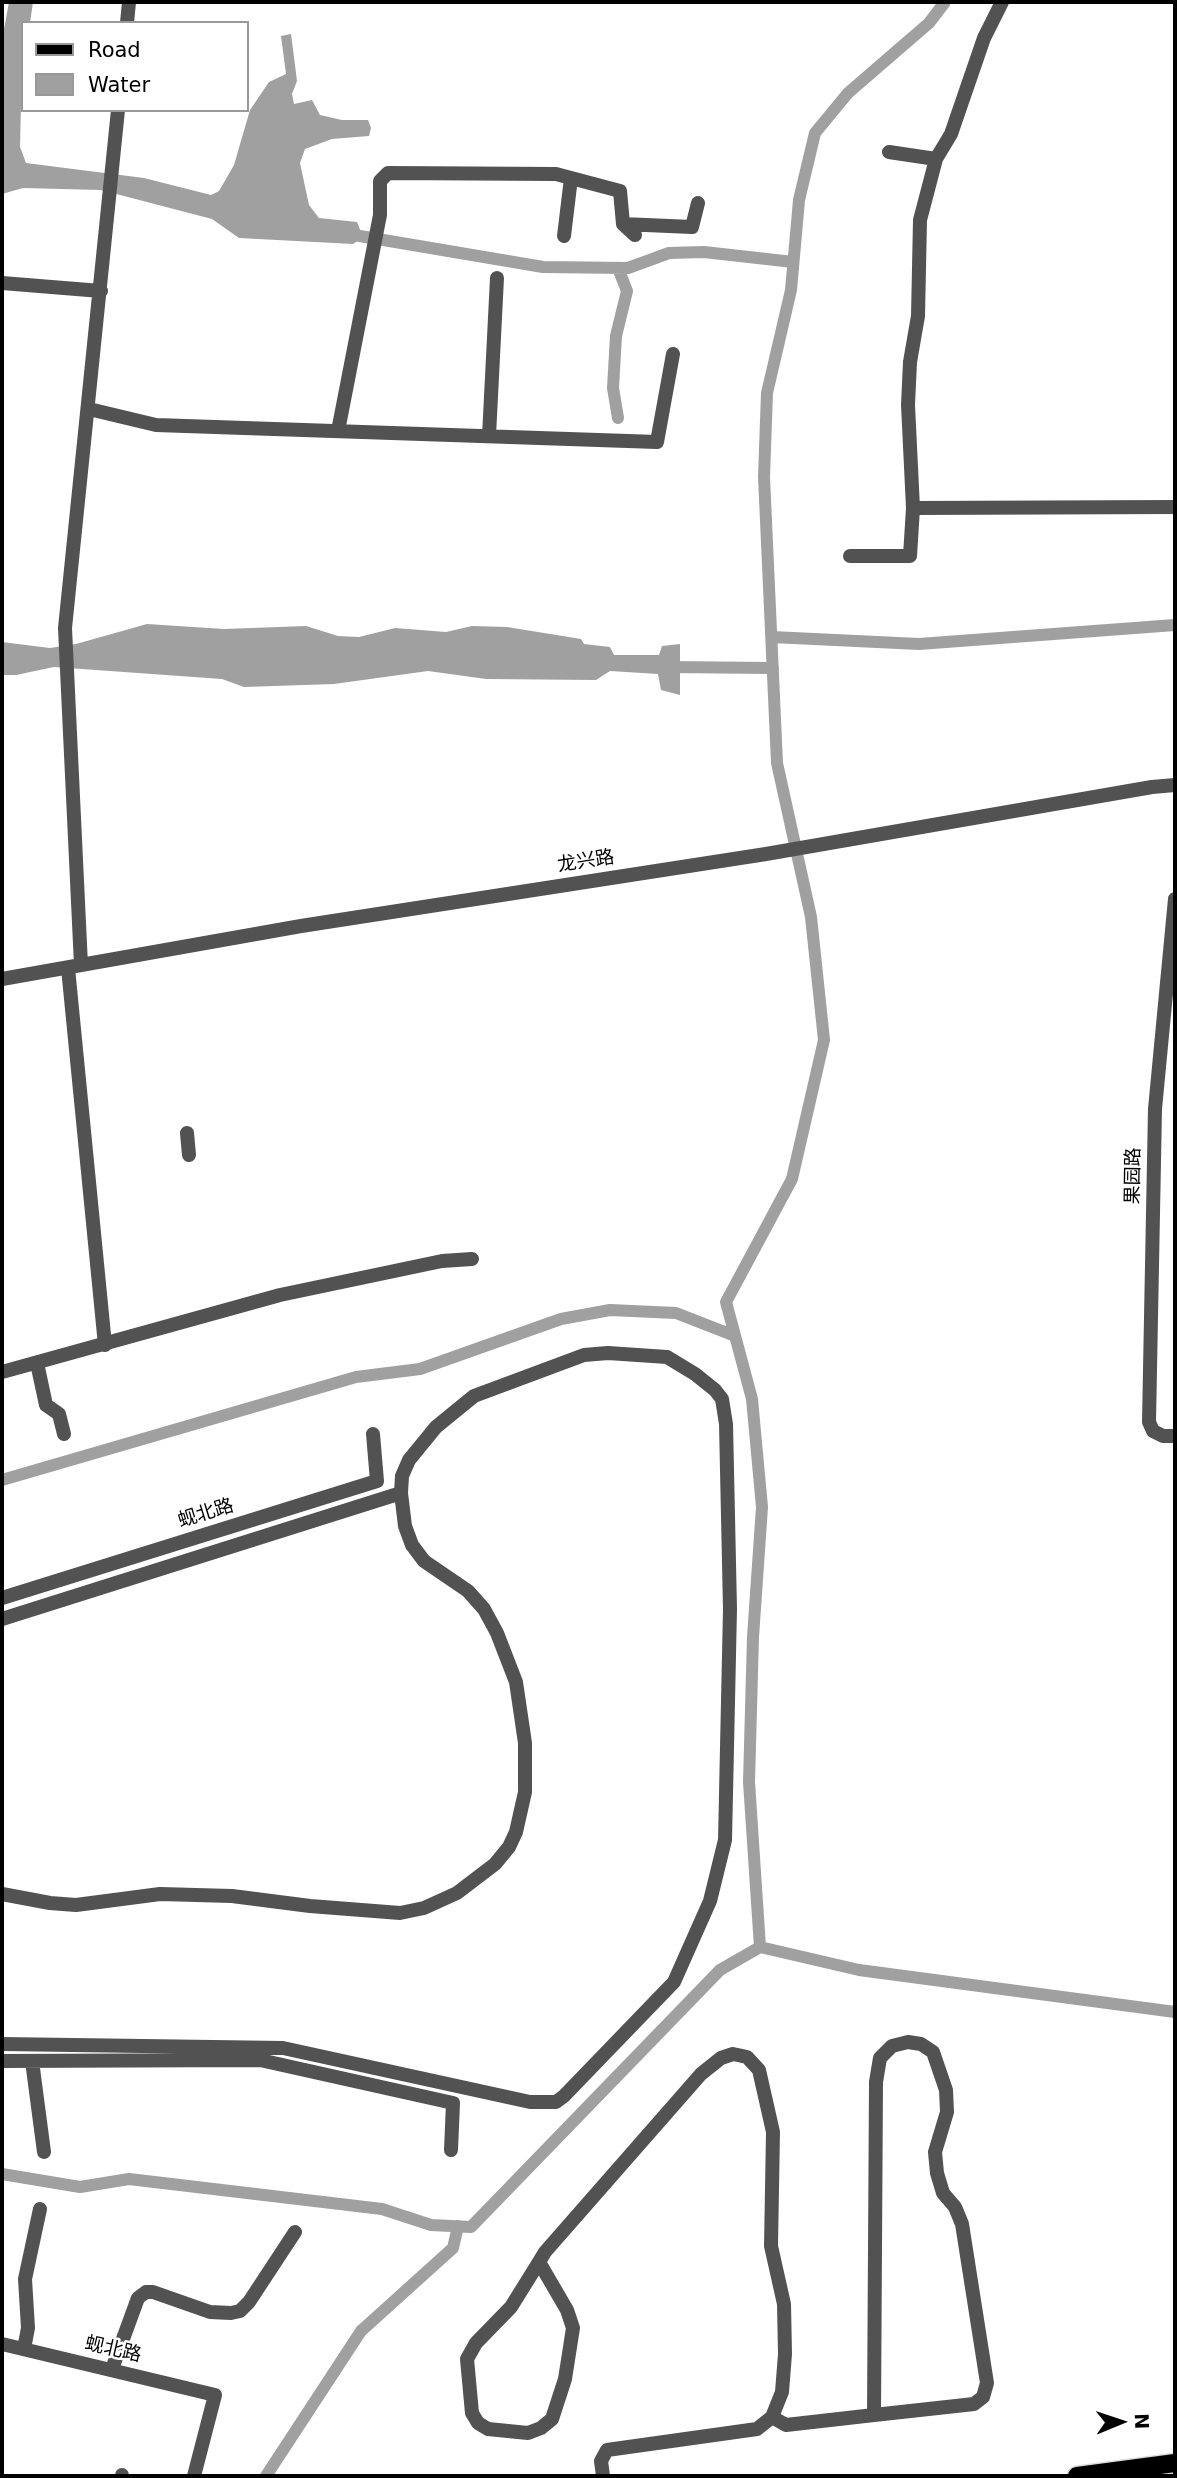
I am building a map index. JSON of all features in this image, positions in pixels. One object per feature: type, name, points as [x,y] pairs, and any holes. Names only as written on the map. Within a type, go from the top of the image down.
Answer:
[{"type":"main road","points":[[1077,2476],[1175,2463]]},
{"type":"street","points":[[127,21],[129,2]]},
{"type":"street","points":[[850,556],[910,556],[913,508],[908,405],[918,316],[920,220],[936,159],[951,134],[984,38],[1002,2]]},
{"type":"street","points":[[105,1345],[75,966],[65,632],[118,112]]},
{"type":"street","points":[[889,152],[936,159]]},
{"type":"street","points":[[338,431],[380,215],[380,181],[388,173],[556,174],[620,191],[623,224],[635,235]]},
{"type":"street","points":[[564,236],[570,178]]},
{"type":"street","points":[[623,224],[692,227],[698,204]]},
{"type":"street","points":[[489,436],[497,278]]},
{"type":"street","points":[[2,283],[101,291]]},
{"type":"street","points":[[89,409],[156,425],[657,442],[673,354]]},
{"type":"street","points":[[913,508],[1175,507]]},
{"type":"street","name":"龙兴路","points":[[2,979],[301,926],[766,854],[1175,785]]},
{"type":"street","name":"果园路","points":[[1175,899],[1155,1109],[1149,1422],[1153,1431],[1163,1436],[1175,1436]]},
{"type":"street","points":[[187,1133],[189,1155]]},
{"type":"street","points":[[2,1372],[279,1295],[442,1261],[472,1259]]},
{"type":"street","points":[[2,1894],[76,1905],[160,1895],[232,1896],[400,1913],[424,1908],[457,1893],[495,1864],[509,1847],[516,1832],[525,1792],[525,1743],[516,1682],[502,1644],[484,1609],[467,1591],[424,1561],[412,1545],[405,1526],[401,1493],[402,1476],[409,1460],[449,1414],[474,1396],[576,1357],[608,1353],[667,1357],[695,1374],[722,1399],[726,1424],[730,1609],[727,1825],[710,1900],[674,1982],[564,2096],[556,2102],[546,2103],[283,2048],[2,2044]]},
{"type":"street","points":[[37,1363],[46,1405],[59,1415],[64,1434]]},
{"type":"street","name":"蚬北路","points":[[2,1598],[377,1481],[373,1434]]},
{"type":"street","points":[[2,1619],[401,1493]]},
{"type":"street","points":[[772,2417],[786,2425],[974,2404],[983,2397],[988,2383],[962,2224],[955,2207],[943,2193],[937,2173],[935,2152],[947,2112],[946,2090],[933,2052],[921,2044],[908,2042],[892,2046],[880,2058],[876,2082],[874,2415]]},
{"type":"street","points":[[539,2262],[567,2311],[573,2329],[565,2379],[552,2420],[541,2428],[528,2433],[488,2429],[478,2424],[472,2413],[467,2359],[476,2343],[511,2307],[545,2252],[701,2074],[721,2058],[733,2054],[747,2057],[759,2070],[773,2132],[771,2246],[783,2304],[785,2354],[782,2392],[772,2417],[757,2429],[607,2450],[601,2461],[603,2476]]},
{"type":"street","points":[[2,2061],[260,2060],[453,2103],[451,2150]]},
{"type":"street","points":[[32,2061],[44,2152]]},
{"type":"street","points":[[24,2349],[29,2328],[25,2279],[40,2209]]},
{"type":"street","points":[[112,2369],[138,2298],[145,2292],[153,2292],[210,2312],[231,2314],[240,2311],[249,2302],[295,2232]]},
{"type":"street","name":"蚬北路","points":[[2,2344],[215,2395],[194,2476]]},
{"type":"water","points":[[9,2],[33,2],[30,21],[21,21],[20,147],[26,163],[144,178],[211,195],[219,191],[234,165],[250,110],[269,82],[286,74],[281,36],[291,34],[297,81],[292,94],[294,104],[312,100],[320,115],[342,120],[368,120],[371,128],[369,136],[332,139],[305,149],[300,163],[309,205],[319,218],[357,222],[363,237],[353,244],[239,238],[212,219],[101,190],[23,188],[2,194],[2,40]]},
{"type":"water","points":[[147,624],[224,629],[306,626],[338,636],[359,637],[395,628],[446,632],[472,626],[507,627],[581,639],[584,644],[610,647],[614,655],[659,655],[662,646],[680,644],[680,695],[661,690],[658,674],[610,671],[596,680],[486,679],[428,671],[334,684],[244,687],[222,679],[54,667],[16,675],[2,675],[2,642],[50,648],[76,644]]},
{"type":"waterway","points":[[760,1947],[749,1782],[753,1637],[762,1507],[752,1399],[726,1302],[792,1179],[824,1040],[811,917],[777,763],[764,477],[767,393],[791,290],[799,200],[815,133],[848,93],[929,23],[945,2]]},
{"type":"waterway","points":[[348,234],[543,267],[628,268],[669,253],[704,252],[793,262]]},
{"type":"waterway","points":[[618,268],[627,291],[616,336],[613,388],[618,418]]},
{"type":"waterway","points":[[772,637],[919,644],[1175,625]]},
{"type":"waterway","points":[[665,667],[773,668]]},
{"type":"waterway","points":[[2,1480],[356,1377],[420,1369],[561,1319],[610,1310],[676,1313],[735,1336]]},
{"type":"waterway","points":[[2,2174],[80,2187],[129,2179],[382,2209],[431,2225],[471,2227],[720,1970],[760,1947],[859,1970],[1175,2012]]},
{"type":"waterway","points":[[266,2476],[361,2331],[453,2248],[458,2226]]}]
